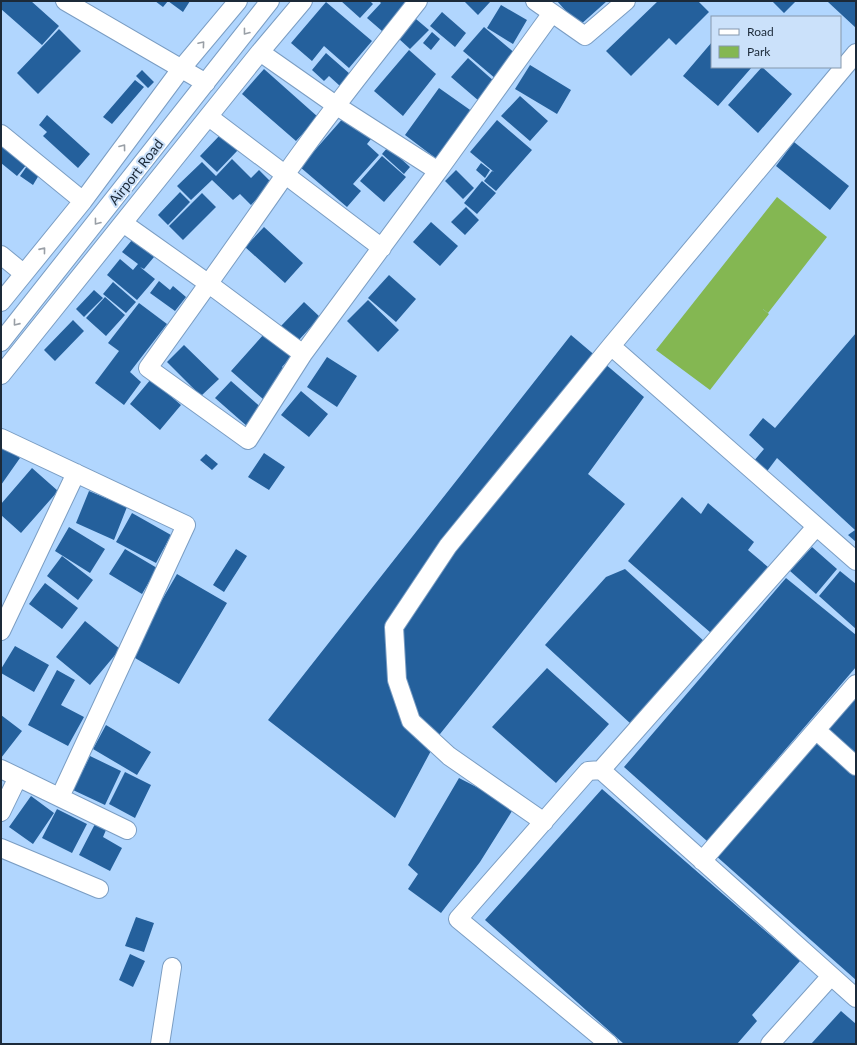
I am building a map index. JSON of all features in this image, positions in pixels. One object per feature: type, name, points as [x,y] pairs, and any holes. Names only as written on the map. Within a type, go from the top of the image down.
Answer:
[{"type":"street","points":[[65,1],[206,83]]},
{"type":"street","name":"Airport Road","points":[[1,302],[83,201],[181,69],[238,1]]},
{"type":"street","name":"Airport Road","points":[[1,342],[270,1]]},
{"type":"street","points":[[1,376],[260,52],[303,1]]},
{"type":"street","points":[[418,1],[336,106],[285,175],[263,209],[148,368],[248,440],[302,354],[382,248],[552,13]]},
{"type":"street","points":[[535,1],[585,36],[626,1]]},
{"type":"street","points":[[260,52],[336,106],[438,171]]},
{"type":"street","points":[[544,822],[449,756],[411,721],[397,680],[394,627],[448,546],[610,346],[856,53]]},
{"type":"street","points":[[209,117],[382,248]]},
{"type":"street","points":[[1,134],[83,201]]},
{"type":"street","points":[[123,223],[209,284],[302,354]]},
{"type":"street","points":[[1,255],[24,273]]},
{"type":"street","points":[[610,346],[816,528],[856,561]]},
{"type":"street","points":[[1,438],[186,525],[60,797]]},
{"type":"street","points":[[1,631],[76,473]]},
{"type":"street","points":[[609,1044],[458,919],[588,771],[601,770],[816,528]]},
{"type":"street","points":[[702,861],[856,684]]},
{"type":"street","points":[[816,730],[856,766]]},
{"type":"street","points":[[1,769],[127,830]]},
{"type":"street","points":[[601,770],[856,998]]},
{"type":"street","points":[[1,812],[18,777]]},
{"type":"street","points":[[1,848],[99,889]]},
{"type":"street","points":[[160,1044],[172,967]]},
{"type":"street","points":[[770,1044],[831,976]]},
{"type":"green space","points":[[777,197],[827,237],[768,313],[746,296],[769,314],[710,390],[656,350]]},
{"type":"building","points":[[2,1],[31,1],[59,26],[42,45],[1,9]]},
{"type":"building","points":[[155,1],[168,1],[163,7]]},
{"type":"building","points":[[168,1],[190,1],[183,12]]},
{"type":"building","points":[[341,1],[370,1],[373,4],[360,18]]},
{"type":"building","points":[[379,1],[403,1],[406,4],[382,31],[367,18],[381,3]]},
{"type":"building","points":[[464,1],[491,1],[478,15]]},
{"type":"building","points":[[557,1],[607,1],[579,26]]},
{"type":"building","points":[[658,1],[698,1],[709,12],[676,45],[669,38],[631,76],[606,51]]},
{"type":"building","points":[[772,1],[796,1],[784,13]]},
{"type":"building","points":[[856,1],[856,28],[828,2]]},
{"type":"building","points":[[326,2],[372,41],[349,68],[324,46],[312,61],[291,43]]},
{"type":"building","points":[[501,5],[527,20],[513,44],[487,28]]},
{"type":"building","points":[[442,12],[466,33],[455,47],[430,26]]},
{"type":"building","points":[[416,19],[429,30],[410,49],[398,38]]},
{"type":"building","points":[[484,27],[517,55],[496,79],[463,51]]},
{"type":"building","points":[[59,29],[81,51],[38,94],[17,73]]},
{"type":"building","points":[[432,32],[440,39],[431,50],[423,43]]},
{"type":"building","points":[[711,43],[711,68],[751,68],[718,106],[683,76]]},
{"type":"building","points":[[409,50],[436,74],[403,116],[374,91]]},
{"type":"building","points":[[326,53],[350,74],[340,86],[329,76],[324,81],[312,70]]},
{"type":"building","points":[[468,58],[495,82],[479,101],[451,77]]},
{"type":"building","points":[[530,65],[571,90],[557,114],[515,89]]},
{"type":"building","points":[[761,68],[763,68],[792,94],[758,133],[728,105]]},
{"type":"building","points":[[264,69],[318,117],[296,141],[242,94]]},
{"type":"building","points":[[142,70],[154,82],[148,88],[136,76]]},
{"type":"building","points":[[135,80],[144,87],[112,124],[103,117]]},
{"type":"building","points":[[439,88],[473,112],[438,160],[405,135]]},
{"type":"building","points":[[520,96],[548,121],[530,141],[501,116]]},
{"type":"building","points":[[47,115],[90,154],[78,168],[43,136],[47,132],[39,125]]},
{"type":"building","points":[[345,116],[371,139],[367,144],[379,155],[353,184],[361,191],[347,207],[300,167]]},
{"type":"building","points":[[497,120],[532,150],[496,191],[484,181],[492,171],[494,172],[470,152]]},
{"type":"building","points":[[221,134],[238,150],[217,172],[200,156]]},
{"type":"building","points":[[1,141],[28,163],[17,176],[1,163]]},
{"type":"building","points":[[794,142],[849,186],[830,210],[776,166]]},
{"type":"building","points":[[388,147],[410,167],[404,174],[382,154]]},
{"type":"building","points":[[382,156],[406,177],[384,202],[360,181]]},
{"type":"building","points":[[232,159],[251,178],[259,170],[272,183],[251,205],[240,194],[233,200],[212,180],[191,200],[177,186],[202,162],[216,176]]},
{"type":"building","points":[[481,163],[490,170],[485,178],[476,170]]},
{"type":"building","points":[[27,166],[39,175],[33,185],[20,176]]},
{"type":"building","points":[[456,170],[474,188],[463,199],[445,181]]},
{"type":"building","points":[[482,181],[496,193],[477,214],[464,203]]},
{"type":"building","points":[[180,192],[190,202],[168,225],[158,215]]},
{"type":"building","points":[[202,193],[216,207],[183,240],[169,226]]},
{"type":"building","points":[[466,207],[479,220],[465,235],[451,222]]},
{"type":"building","points":[[431,222],[458,246],[440,266],[413,242]]},
{"type":"building","points":[[264,227],[303,263],[285,283],[245,247]]},
{"type":"building","points":[[132,240],[154,257],[144,269],[140,267],[155,279],[137,300],[107,275],[120,259],[133,270],[138,264],[122,252]]},
{"type":"building","points":[[389,275],[416,299],[396,322],[368,298]]},
{"type":"building","points":[[159,281],[170,290],[173,286],[186,297],[175,311],[150,293]]},
{"type":"building","points":[[113,282],[136,302],[126,313],[103,294]]},
{"type":"building","points":[[94,290],[103,298],[84,317],[76,309]]},
{"type":"building","points":[[105,297],[125,315],[106,336],[86,318]]},
{"type":"building","points":[[368,300],[399,330],[378,352],[347,321]]},
{"type":"building","points":[[304,302],[320,317],[298,341],[281,326]]},
{"type":"building","points":[[139,303],[167,324],[130,372],[141,382],[124,405],[95,383],[119,351],[108,343]]},
{"type":"building","points":[[73,320],[84,331],[55,361],[44,350]]},
{"type":"building","points":[[856,333],[856,542],[848,535],[855,530],[777,458],[765,474],[753,462],[764,449],[749,435],[763,418],[775,428]]},
{"type":"building","points":[[264,334],[291,357],[282,367],[287,372],[263,399],[231,371]]},
{"type":"building","points":[[571,335],[644,397],[588,474],[625,504],[440,734],[395,818],[268,720]]},
{"type":"building","points":[[184,345],[219,379],[201,396],[167,362]]},
{"type":"building","points":[[327,357],[357,376],[337,407],[307,387]]},
{"type":"building","points":[[151,379],[181,405],[160,430],[130,404]]},
{"type":"building","points":[[231,381],[264,410],[248,427],[215,398]]},
{"type":"building","points":[[301,391],[328,414],[309,437],[281,415]]},
{"type":"building","points":[[1,445],[20,458],[1,485]]},
{"type":"building","points":[[264,453],[285,467],[269,490],[248,477]]},
{"type":"building","points":[[206,454],[218,464],[212,470],[200,460]]},
{"type":"building","points":[[32,468],[58,491],[21,533],[1,515],[1,504]]},
{"type":"building","points":[[89,491],[127,507],[114,540],[76,523]]},
{"type":"building","points":[[682,497],[701,514],[708,503],[754,542],[748,550],[768,567],[711,633],[628,561]]},
{"type":"building","points":[[132,513],[171,535],[156,563],[116,542]]},
{"type":"building","points":[[69,527],[105,549],[90,573],[55,551]]},
{"type":"building","points":[[812,547],[837,569],[816,594],[790,571]]},
{"type":"building","points":[[125,549],[157,568],[142,594],[109,574]]},
{"type":"building","points":[[236,549],[247,556],[224,592],[213,585]]},
{"type":"building","points":[[62,556],[93,580],[78,600],[47,576]]},
{"type":"building","points":[[625,569],[705,642],[631,724],[545,645],[606,577]]},
{"type":"building","points":[[840,571],[856,584],[856,629],[819,596]]},
{"type":"building","points":[[177,574],[227,603],[179,684],[130,655]]},
{"type":"building","points":[[786,578],[856,635],[856,667],[707,841],[624,767]]},
{"type":"building","points":[[45,583],[78,608],[62,629],[29,604]]},
{"type":"building","points":[[85,621],[120,649],[90,685],[56,657]]},
{"type":"building","points":[[15,646],[49,665],[34,692],[1,673],[1,669]]},
{"type":"building","points":[[547,668],[609,724],[556,783],[492,727]]},
{"type":"building","points":[[57,670],[75,680],[61,705],[84,717],[68,746],[28,725]]},
{"type":"building","points":[[856,694],[856,758],[839,744],[827,726]]},
{"type":"building","points":[[1,715],[22,731],[1,758]]},
{"type":"building","points":[[106,725],[151,752],[137,775],[93,749]]},
{"type":"building","points":[[815,740],[856,776],[856,980],[715,855]]},
{"type":"building","points":[[90,756],[121,771],[105,805],[73,790]]},
{"type":"building","points":[[125,772],[151,785],[135,818],[109,804]]},
{"type":"building","points":[[459,778],[498,798],[512,811],[480,862],[441,913],[408,889],[418,874],[408,865]]},
{"type":"building","points":[[602,789],[800,961],[752,1015],[757,1021],[737,1044],[624,1044],[485,920]]},
{"type":"building","points":[[31,796],[54,813],[33,844],[9,827]]},
{"type":"building","points":[[57,809],[87,824],[72,853],[42,838]]},
{"type":"building","points":[[95,824],[106,830],[103,837],[122,848],[110,871],[79,855]]},
{"type":"building","points":[[136,917],[154,923],[144,952],[125,946]]},
{"type":"building","points":[[130,954],[145,961],[133,987],[119,980]]},
{"type":"building","points":[[841,1011],[856,1024],[856,1044],[811,1044]]}]
